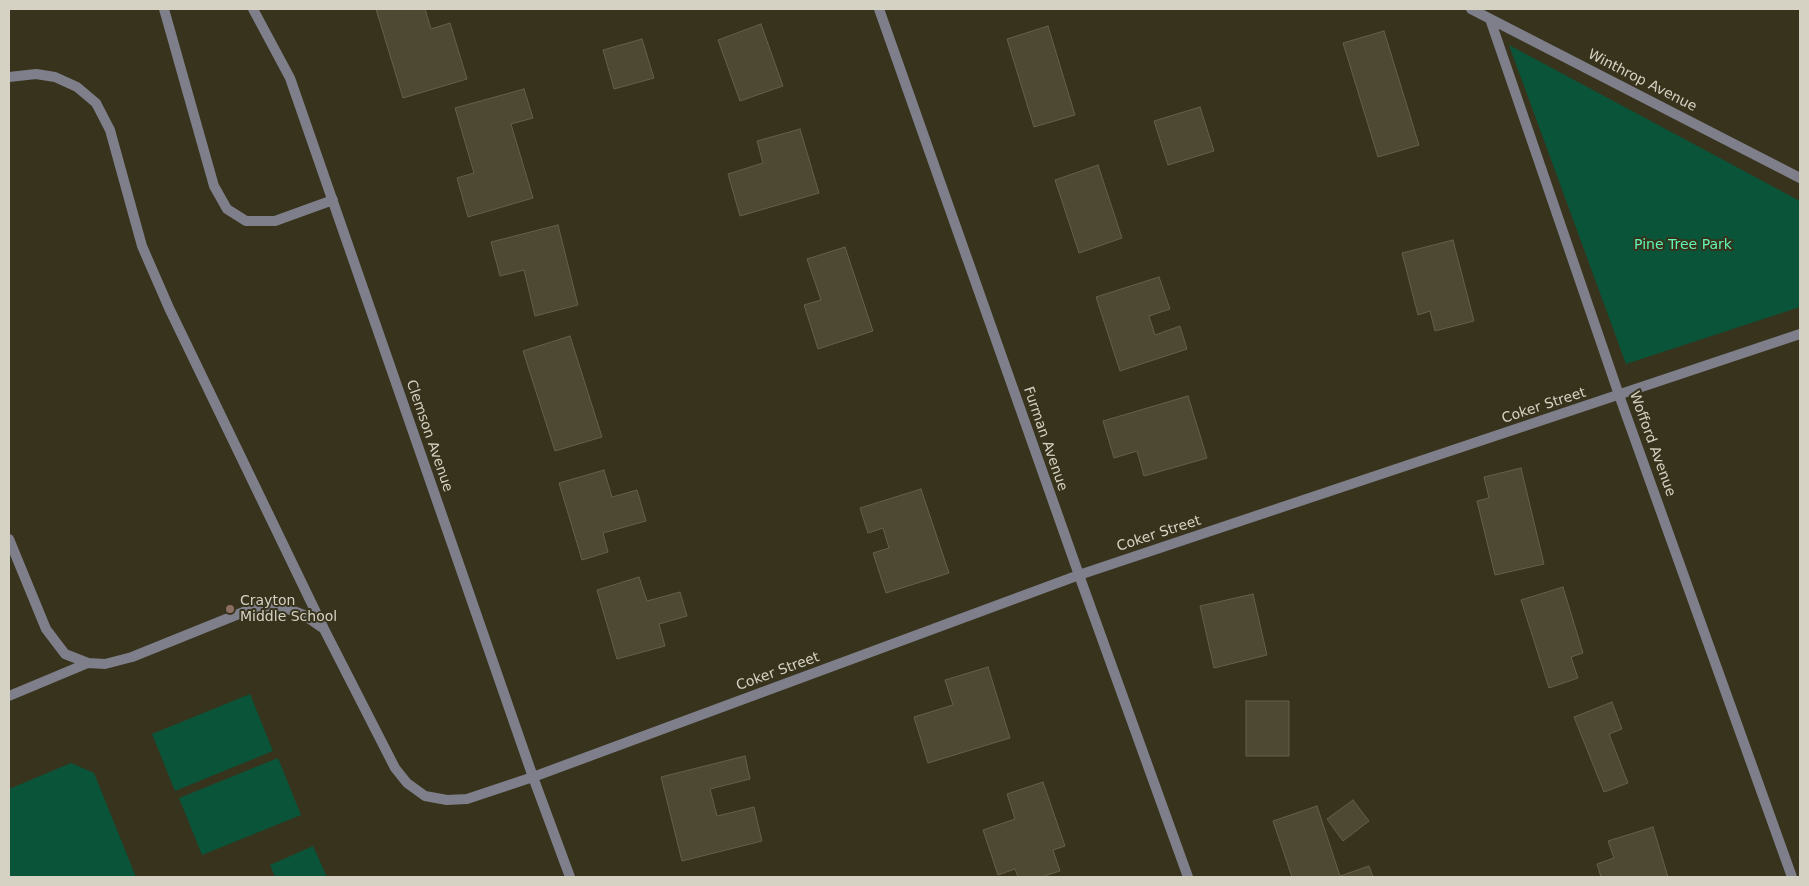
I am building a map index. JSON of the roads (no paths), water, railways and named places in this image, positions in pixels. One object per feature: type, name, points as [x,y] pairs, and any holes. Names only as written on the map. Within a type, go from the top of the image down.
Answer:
[{"type":"street","points":[[164,9],[214,186],[228,209],[246,221],[275,221],[333,200]]},
{"type":"street","name":"Clemson Avenue","points":[[253,9],[290,78],[533,777],[570,877]]},
{"type":"street","name":"Furman Avenue","points":[[879,9],[1188,877]]},
{"type":"street","name":"Winthrop Avenue","points":[[1471,9],[1800,178]]},
{"type":"street","name":"Wofford Avenue","points":[[1490,19],[1620,395],[1792,877]]},
{"type":"street","name":"Coker Street","points":[[9,77],[36,74],[55,78],[77,87],[96,104],[110,130],[142,246],[165,299],[324,629],[394,768],[407,783],[425,796],[446,800],[467,799],[533,777],[1079,575],[1800,334]]},
{"type":"street","points":[[9,539],[46,629],[64,654],[88,662],[105,664],[132,657],[256,607],[280,606],[304,615],[324,629]]},
{"type":"street","points":[[9,696],[88,662]]},
{"type":"place","name":"Crayton Middle School","points":[[230,609]]},
{"type":"park label","name":"Pine Tree Park","points":[[1683,245]]}]
